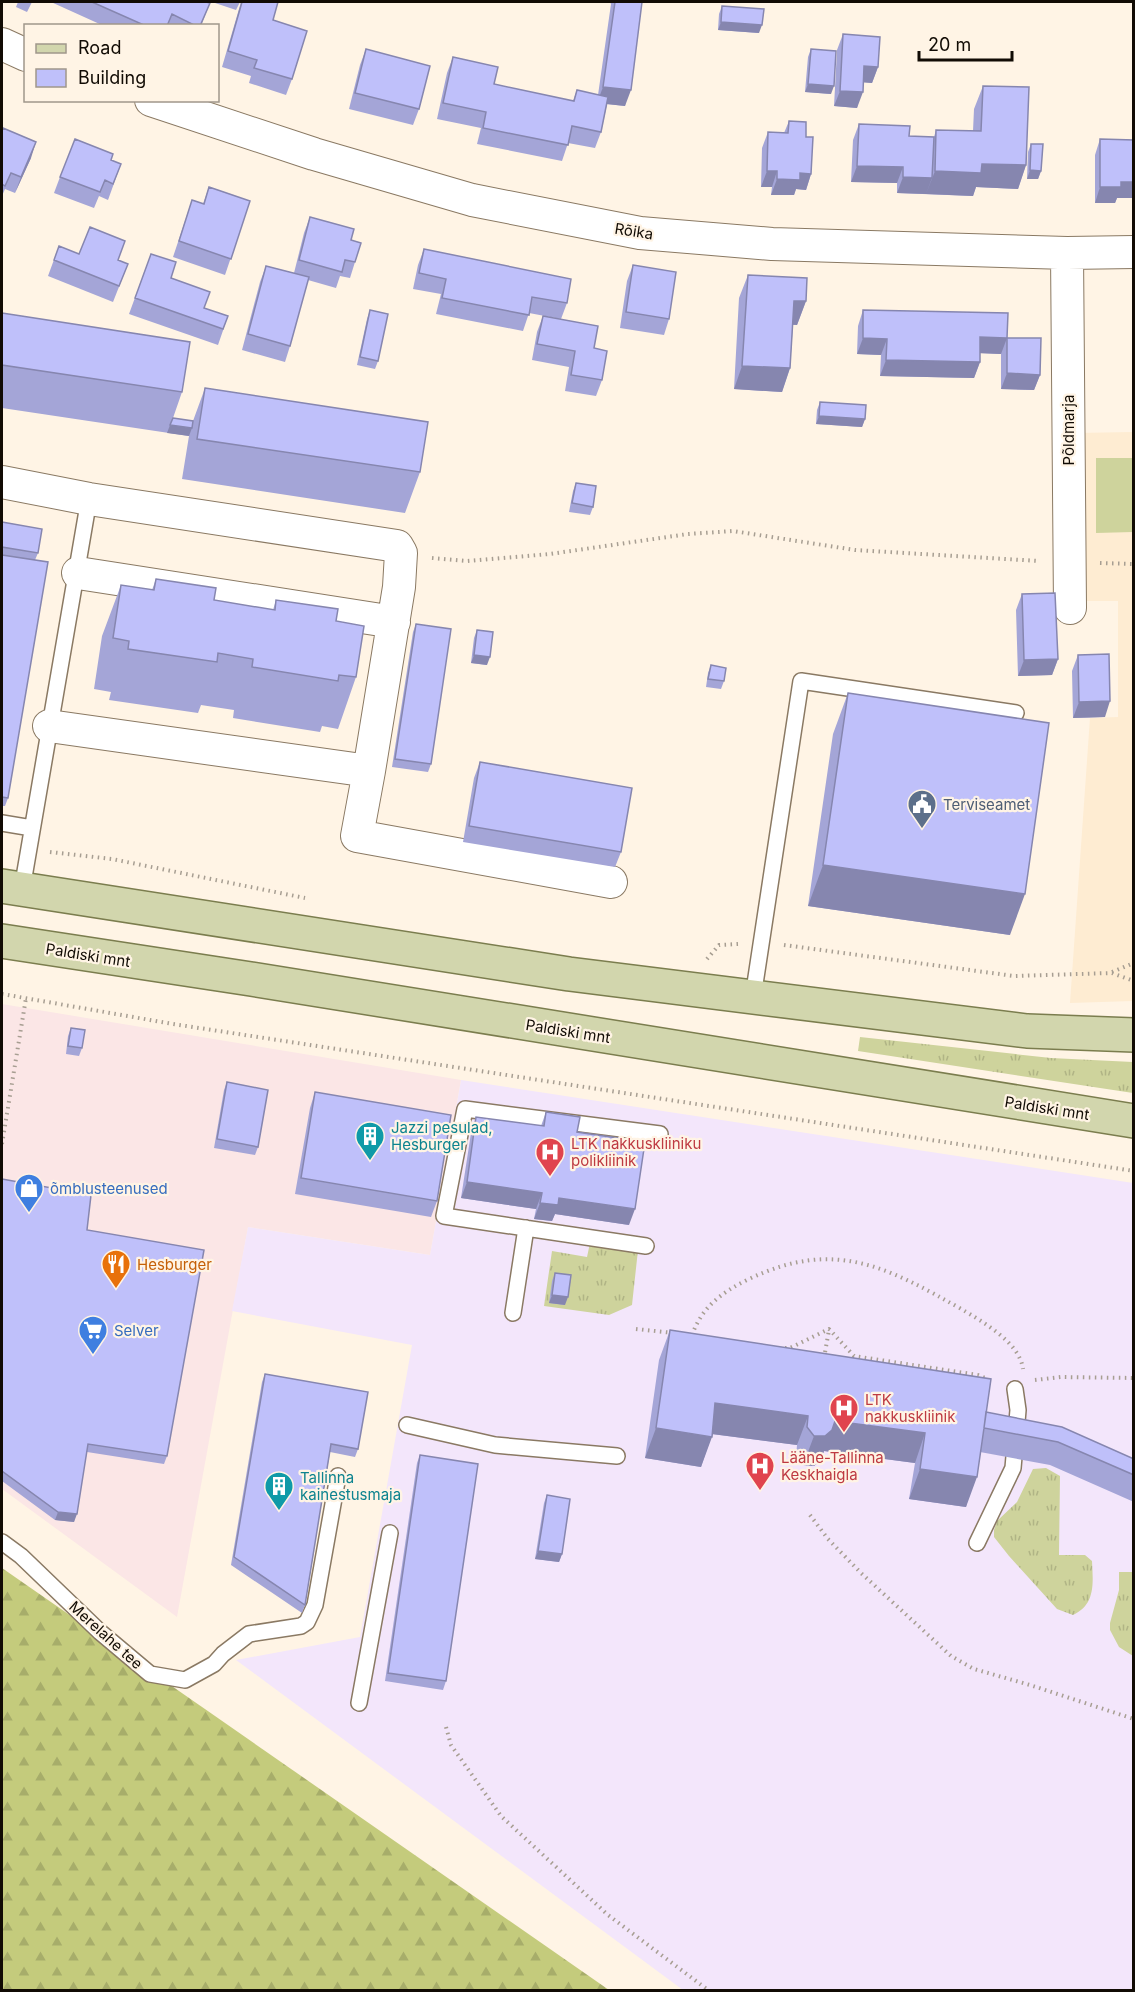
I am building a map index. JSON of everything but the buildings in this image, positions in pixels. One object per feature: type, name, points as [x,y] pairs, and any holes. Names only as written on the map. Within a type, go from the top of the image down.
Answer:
[{"type":"main road","points":[[12,887],[569,974],[1027,1031],[1134,1035]]},
{"type":"main road","name":"Paldiski mnt","points":[[2,941],[1134,1121]]},
{"type":"street","points":[[2,44],[24,54]]},
{"type":"street","name":"Rõika","points":[[157,102],[314,154],[472,200],[640,233],[772,244],[1067,253],[1134,252]]},
{"type":"street","name":"Põldmarja","points":[[1067,253],[1070,608]]},
{"type":"street","points":[[2,482],[89,499],[397,546],[401,553],[399,587],[357,837],[611,882]]},
{"type":"street","points":[[78,573],[394,622]]},
{"type":"street","points":[[49,726],[369,771]]},
{"type":"lane","points":[[12,887],[29,849],[89,499]]},
{"type":"lane","points":[[753,997],[801,681],[1016,713]]},
{"type":"lane","points":[[2,823],[32,828]]},
{"type":"lane","points":[[646,1246],[444,1216],[465,1109],[660,1134]]},
{"type":"lane","points":[[513,1313],[526,1228]]},
{"type":"lane","points":[[977,1543],[1013,1468],[1020,1385]]},
{"type":"lane","points":[[407,1425],[495,1445],[617,1456]]},
{"type":"lane","name":"Merelahe tee","points":[[2,1542],[21,1556],[100,1632],[150,1674],[185,1680],[214,1664],[249,1634],[301,1626],[307,1622],[315,1605],[338,1476]]},
{"type":"lane","points":[[359,1703],[390,1533]]},
{"type":"path","points":[[397,546],[426,558],[467,561],[550,554],[688,534],[733,531],[855,550],[1068,562]]},
{"type":"path","points":[[29,849],[112,859],[309,898]]},
{"type":"path","points":[[1112,973],[1134,963]]},
{"type":"path","points":[[2,994],[196,1028],[1134,1171]]},
{"type":"path","points":[[2,1144],[26,998]]},
{"type":"path","points":[[692,1335],[704,1311],[731,1287],[769,1269],[812,1260],[844,1259],[873,1266],[916,1284],[981,1321],[1011,1345],[1022,1360],[1020,1385],[1061,1377],[1134,1378]]},
{"type":"path","points":[[636,1329],[703,1337]]},
{"type":"path","points":[[779,1347],[790,1348],[829,1329]]},
{"type":"path","points":[[824,1362],[829,1329]]},
{"type":"path","points":[[829,1329],[854,1356],[978,1375],[990,1380],[985,1384]]},
{"type":"path","points":[[810,1515],[828,1539],[861,1573],[951,1656],[974,1670],[1030,1685],[1134,1719]]},
{"type":"path","points":[[446,1727],[451,1745],[501,1816],[608,1915],[708,1990]]},
{"type":"shaded area","points":[[1133,432],[1133,1001],[1070,1003],[1090,718],[1118,717],[1118,601],[1081,601],[1075,433]]},
{"type":"shaded area","points":[[2,1004],[461,1080],[430,1255],[248,1227],[177,1617],[2,1489]]},
{"type":"shaded area","name":"Lääne-Tallinna Keskhaigla","points":[[461,1080],[1133,1183],[1133,1990],[683,1990],[236,1660],[360,1637],[412,1345],[232,1311],[248,1227],[430,1255]]},
{"type":"green space","points":[[1096,458],[1133,458],[1133,532],[1096,533]]},
{"type":"green space","points":[[860,1037],[1051,1058],[1133,1062],[1133,1093],[858,1051]]},
{"type":"green space","points":[[590,1243],[638,1250],[632,1305],[609,1315],[544,1306],[552,1251],[587,1257]]},
{"type":"green space","points":[[1046,1468],[1060,1476],[1059,1555],[1085,1555],[1092,1561],[1092,1592],[1086,1605],[1073,1615],[1057,1609],[994,1537],[997,1521],[1017,1502],[1033,1469]]},
{"type":"green space","points":[[2,1568],[609,1990],[2,1990]]},
{"type":"green space","points":[[1119,1572],[1133,1572],[1133,1656],[1119,1647],[1110,1630],[1119,1590]]},
{"type":"place","name":"Terviseamet","points":[[922,830]]},
{"type":"place","name":"Jazzi pesulad, Hesburger","points":[[370,1162]]},
{"type":"place","name":"LTK nakkuskliiniku polikliinik","points":[[550,1178]]},
{"type":"place","name":"õmblusteenused","points":[[29,1214]]},
{"type":"place","name":"Hesburger","points":[[116,1290]]},
{"type":"place","name":"Selver","points":[[93,1356]]},
{"type":"place","name":"LTK nakkuskliinik","points":[[844,1434]]},
{"type":"place","name":"Lääne-Tallinna Keskhaigla","points":[[760,1492]]},
{"type":"place","name":"Tallinna kainestusmaja","points":[[279,1512]]}]
